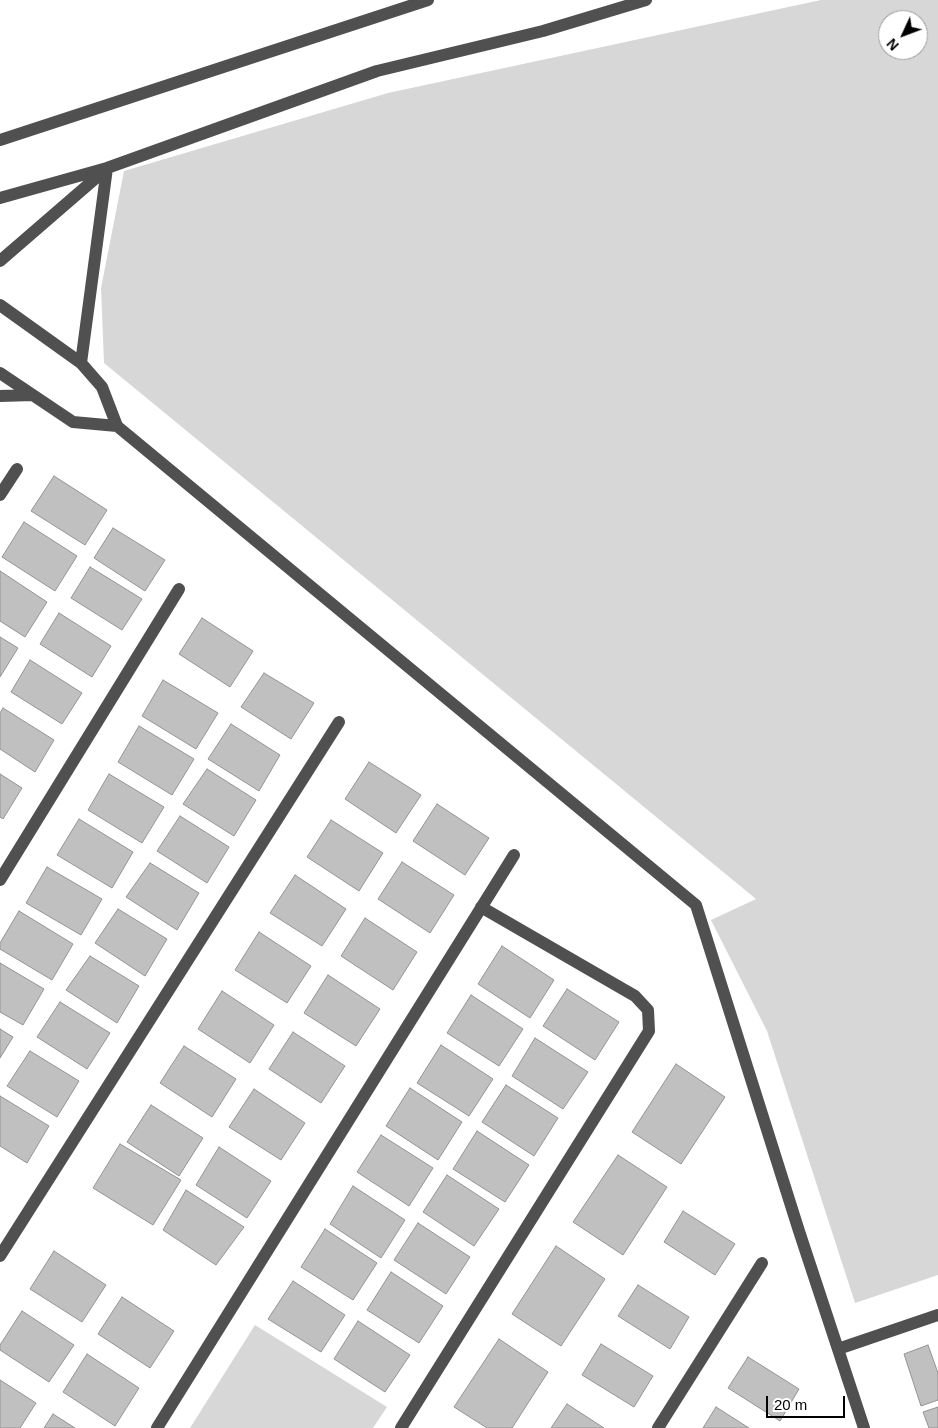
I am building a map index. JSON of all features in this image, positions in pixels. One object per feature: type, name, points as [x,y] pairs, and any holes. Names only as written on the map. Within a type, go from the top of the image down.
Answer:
[{"type":"street","points":[[0,140],[428,0]]},
{"type":"street","points":[[0,198],[107,168],[377,71],[543,31],[646,0]]},
{"type":"street","points":[[0,261],[107,168]]},
{"type":"street","points":[[81,363],[107,168]]},
{"type":"street","points":[[0,305],[81,363],[102,388],[117,426],[696,905],[799,1232],[864,1428]]},
{"type":"street","points":[[0,374],[73,422],[117,426]]},
{"type":"street","points":[[0,396],[33,395]]},
{"type":"street","points":[[0,495],[17,469]]},
{"type":"street","points":[[0,880],[179,589]]},
{"type":"street","points":[[0,1256],[340,722]]},
{"type":"street","points":[[157,1428],[514,856]]},
{"type":"street","points":[[400,1428],[649,1031],[648,1010],[635,996],[481,907]]},
{"type":"street","points":[[658,1428],[762,1263]]},
{"type":"street","points":[[838,1349],[938,1316]]},
{"type":"shaded area","points":[[821,0],[938,0],[938,1275],[855,1303],[767,1031],[711,920],[756,899],[104,363],[101,288],[124,171],[388,93]]},
{"type":"shaded area","points":[[255,1325],[387,1407],[373,1428],[190,1428]]},
{"type":"building","points":[[54,476],[107,510],[85,545],[31,511]]},
{"type":"building","points":[[24,522],[77,556],[55,591],[2,557]]},
{"type":"building","points":[[113,528],[165,560],[145,591],[94,558]]},
{"type":"building","points":[[90,567],[142,599],[122,630],[71,598]]},
{"type":"building","points":[[0,571],[47,602],[25,637],[0,621]]},
{"type":"building","points":[[59,613],[111,646],[92,677],[40,644]]},
{"type":"building","points":[[202,618],[253,651],[230,687],[179,654]]},
{"type":"building","points":[[0,637],[18,648],[0,677]]},
{"type":"building","points":[[30,660],[82,693],[62,724],[11,692]]},
{"type":"building","points":[[264,673],[314,703],[291,739],[241,707]]},
{"type":"building","points":[[163,680],[218,713],[196,749],[142,716]]},
{"type":"building","points":[[3,708],[54,740],[35,772],[0,749],[0,713]]},
{"type":"building","points":[[231,724],[280,755],[259,791],[208,759]]},
{"type":"building","points":[[139,726],[194,759],[172,795],[118,762]]},
{"type":"building","points":[[369,762],[421,795],[396,833],[345,799]]},
{"type":"building","points":[[207,769],[256,800],[234,836],[183,804]]},
{"type":"building","points":[[0,774],[22,788],[3,819],[0,817]]},
{"type":"building","points":[[109,774],[164,807],[142,843],[88,810]]},
{"type":"building","points":[[437,804],[489,838],[465,875],[413,841]]},
{"type":"building","points":[[180,816],[229,847],[207,883],[157,851]]},
{"type":"building","points":[[79,819],[133,852],[112,888],[57,855]]},
{"type":"building","points":[[331,820],[383,853],[359,891],[307,857]]},
{"type":"building","points":[[402,862],[454,895],[430,933],[378,899]]},
{"type":"building","points":[[150,863],[199,893],[177,930],[126,897]]},
{"type":"building","points":[[47,867],[102,899],[81,935],[26,903]]},
{"type":"building","points":[[295,875],[346,909],[322,946],[270,913]]},
{"type":"building","points":[[118,909],[167,939],[145,976],[95,943]]},
{"type":"building","points":[[19,911],[73,944],[52,980],[0,949],[0,943]]},
{"type":"building","points":[[365,918],[417,952],[393,990],[341,956]]},
{"type":"building","points":[[259,932],[311,966],[287,1003],[235,970]]},
{"type":"building","points":[[502,946],[554,980],[530,1018],[478,984]]},
{"type":"building","points":[[90,956],[139,986],[117,1023],[66,990]]},
{"type":"building","points":[[0,963],[44,989],[23,1025],[0,1012]]},
{"type":"building","points":[[328,975],[380,1009],[356,1046],[304,1013]]},
{"type":"building","points":[[567,989],[619,1022],[595,1060],[543,1026]]},
{"type":"building","points":[[222,991],[274,1025],[250,1063],[198,1029]]},
{"type":"building","points":[[471,995],[523,1029],[499,1066],[447,1033]]},
{"type":"building","points":[[60,1002],[110,1033],[87,1069],[37,1037]]},
{"type":"building","points":[[0,1029],[13,1037],[0,1058]]},
{"type":"building","points":[[293,1032],[345,1066],[321,1103],[269,1069]]},
{"type":"building","points":[[535,1038],[588,1072],[563,1109],[512,1076]]},
{"type":"building","points":[[441,1045],[493,1079],[469,1116],[417,1083]]},
{"type":"building","points":[[184,1046],[236,1079],[212,1117],[160,1083]]},
{"type":"building","points":[[30,1051],[79,1081],[57,1117],[7,1086]]},
{"type":"building","points":[[676,1064],[725,1097],[681,1164],[632,1132]]},
{"type":"building","points":[[506,1085],[558,1118],[534,1156],[482,1122]]},
{"type":"building","points":[[410,1088],[462,1122],[438,1160],[386,1126]]},
{"type":"building","points":[[254,1089],[305,1123],[281,1160],[229,1127]]},
{"type":"building","points":[[0,1096],[49,1126],[27,1163],[0,1146]]},
{"type":"building","points":[[151,1105],[203,1138],[179,1176],[127,1142]]},
{"type":"building","points":[[477,1131],[529,1165],[505,1202],[453,1169]]},
{"type":"building","points":[[381,1135],[433,1168],[409,1206],[357,1172]]},
{"type":"building","points":[[120,1144],[181,1180],[153,1225],[93,1188]]},
{"type":"building","points":[[219,1147],[271,1181],[247,1218],[196,1185]]},
{"type":"building","points":[[618,1155],[667,1187],[623,1255],[573,1222]]},
{"type":"building","points":[[447,1175],[499,1209],[474,1246],[423,1212]]},
{"type":"building","points":[[353,1186],[405,1220],[381,1258],[330,1224]]},
{"type":"building","points":[[186,1190],[244,1227],[216,1265],[163,1230]]},
{"type":"building","points":[[683,1211],[735,1244],[715,1275],[664,1242]]},
{"type":"building","points":[[418,1223],[470,1257],[446,1294],[394,1260]]},
{"type":"building","points":[[325,1229],[377,1263],[353,1300],[301,1267]]},
{"type":"building","points":[[556,1246],[605,1279],[561,1346],[512,1314]]},
{"type":"building","points":[[54,1251],[106,1285],[82,1322],[30,1289]]},
{"type":"building","points":[[391,1272],[443,1306],[419,1343],[367,1310]]},
{"type":"building","points":[[293,1281],[345,1315],[321,1352],[268,1319]]},
{"type":"building","points":[[638,1285],[689,1317],[670,1349],[618,1316]]},
{"type":"building","points":[[122,1297],[174,1331],[150,1368],[98,1334]]},
{"type":"building","points":[[22,1311],[74,1345],[49,1382],[0,1350],[0,1345]]},
{"type":"building","points":[[358,1321],[410,1355],[385,1392],[334,1359]]},
{"type":"building","points":[[499,1339],[548,1372],[512,1428],[487,1428],[454,1407]]},
{"type":"building","points":[[601,1344],[653,1376],[634,1407],[582,1375]]},
{"type":"building","points":[[928,1345],[938,1373],[938,1400],[921,1406],[904,1354]]},
{"type":"building","points":[[87,1354],[139,1388],[115,1426],[63,1392]]},
{"type":"building","points":[[748,1357],[799,1389],[780,1421],[728,1388]]},
{"type":"building","points":[[0,1380],[36,1403],[20,1428],[0,1428]]},
{"type":"building","points":[[567,1404],[604,1428],[551,1428]]},
{"type":"building","points":[[716,1407],[749,1428],[703,1428]]},
{"type":"building","points":[[938,1407],[938,1428],[929,1428],[923,1412]]},
{"type":"building","points":[[53,1414],[75,1428],[44,1428]]}]
